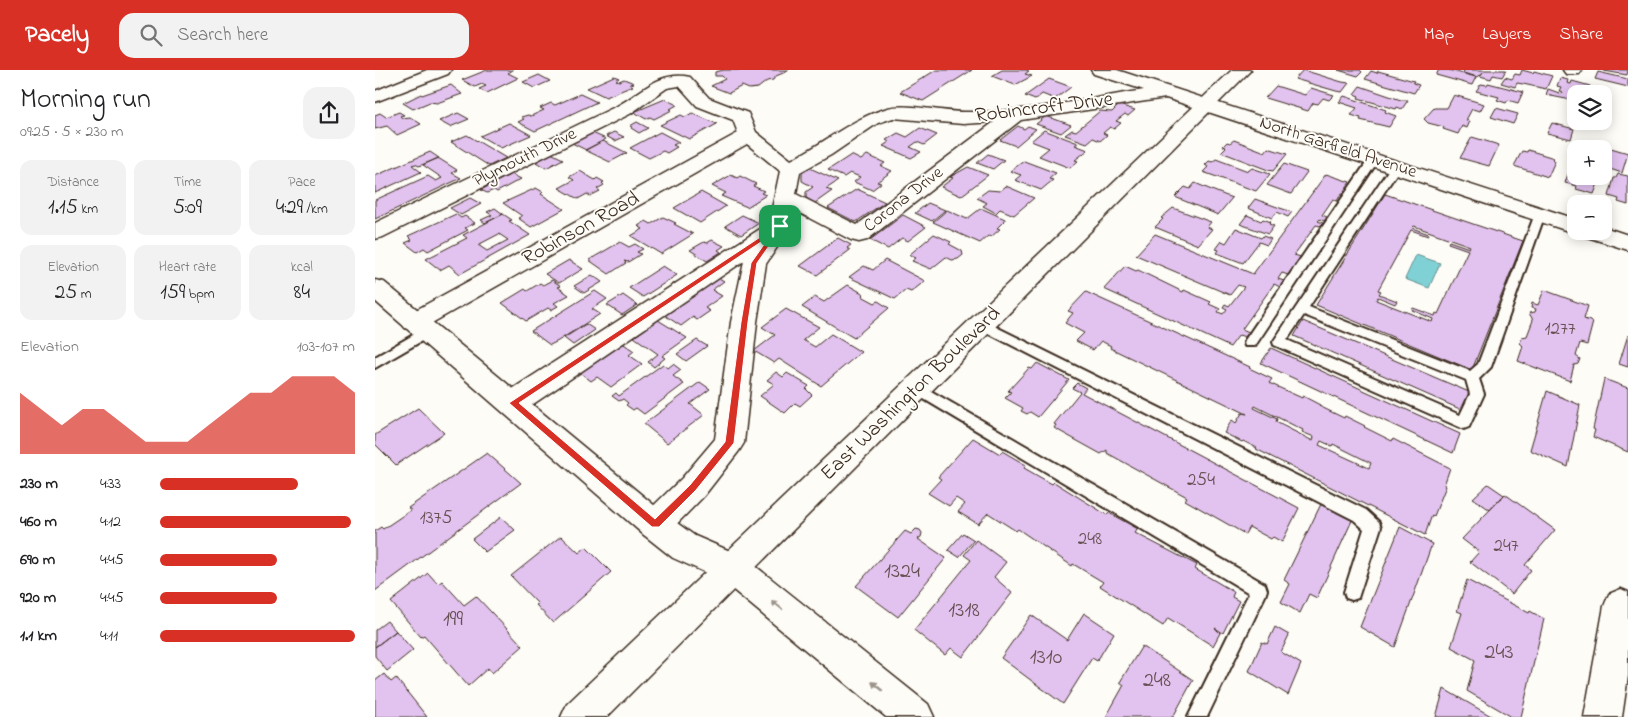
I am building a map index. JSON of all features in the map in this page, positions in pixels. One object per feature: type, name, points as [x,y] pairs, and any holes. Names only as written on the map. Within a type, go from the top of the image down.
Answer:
[{"type":"street","points":[[375,96],[442,70]]},
{"type":"street","name":"North Garfield Avenue","points":[[1100,70],[1567,223]]},
{"type":"street","name":"East Washington Boulevard","points":[[580,717],[1242,70]]},
{"type":"street","name":"Plymouth Drive","points":[[375,232],[605,119],[635,103],[657,85],[671,80],[684,81],[703,102],[741,117],[748,135]]},
{"type":"street","name":"Robincroft Drive","points":[[790,169],[825,151],[871,120],[892,112],[963,118],[1015,115],[1168,92]]},
{"type":"street","name":"Corona Drive","points":[[785,197],[859,235],[1015,115]]},
{"type":"street","points":[[655,524],[693,488],[729,443],[744,322],[754,263],[780,226],[790,169],[748,135]]},
{"type":"street","name":"Robinson Road","points":[[421,327],[748,135]]},
{"type":"street","points":[[513,403],[780,226]]},
{"type":"street","points":[[1612,238],[1628,243]]},
{"type":"street","points":[[377,293],[513,403],[684,547],[732,568],[915,717]]},
{"type":"street","points":[[1603,717],[1621,606]]},
{"type":"lane","points":[[1250,343],[1373,161]]},
{"type":"lane","points":[[1395,168],[1279,342],[1464,423],[1477,394],[1472,377]]},
{"type":"lane","points":[[1472,377],[1484,367],[1540,214]]},
{"type":"lane","points":[[1301,309],[1472,377]]},
{"type":"lane","points":[[982,325],[1360,515],[1373,527],[1352,592]]},
{"type":"lane","points":[[375,363],[421,327]]},
{"type":"lane","points":[[917,388],[1259,590],[1197,717]]},
{"type":"water","points":[[1416,255],[1440,263],[1429,288],[1405,279]]},
{"type":"building","points":[[487,70],[513,70],[508,73],[518,78],[487,93],[479,89],[486,86],[482,84],[475,87],[462,80]]},
{"type":"building","points":[[724,70],[788,71],[776,76],[773,80],[767,81],[758,88],[749,89],[742,86],[729,93],[711,86],[725,79],[722,76],[715,76],[715,72]]},
{"type":"building","points":[[936,70],[972,70],[923,101],[900,92]]},
{"type":"building","points":[[1002,70],[1026,70],[1029,71],[1025,74],[1032,76],[1015,85],[992,76]]},
{"type":"building","points":[[1303,70],[1349,83],[1342,92],[1295,79]]},
{"type":"building","points":[[1338,70],[1360,70],[1362,72],[1358,76]]},
{"type":"building","points":[[1439,70],[1448,70],[1476,77],[1472,85],[1436,75]]},
{"type":"building","points":[[1464,70],[1506,70],[1502,77],[1493,75],[1491,79],[1480,76],[1483,72],[1478,77],[1463,73]]},
{"type":"building","points":[[1522,70],[1552,76],[1546,89],[1517,83],[1515,87],[1501,83],[1505,77],[1512,79],[1515,74],[1520,75]]},
{"type":"building","points":[[1604,70],[1628,70],[1627,75],[1604,71]]},
{"type":"building","points":[[1371,71],[1377,73],[1378,71],[1414,81],[1413,83],[1419,85],[1414,93],[1365,79]]},
{"type":"building","points":[[1598,72],[1628,79],[1628,87],[1595,79]]},
{"type":"building","points":[[539,75],[550,81],[534,88],[523,82]]},
{"type":"building","points":[[614,76],[619,78],[616,80],[624,79],[634,83],[630,84],[633,86],[606,97],[587,88]]},
{"type":"building","points":[[1560,78],[1568,80],[1567,83],[1571,84],[1572,81],[1586,85],[1567,85],[1567,99],[1546,95],[1548,89],[1562,94],[1563,92],[1559,91],[1561,87],[1557,86]]},
{"type":"building","points":[[1049,79],[1071,87],[1055,99],[1042,94],[1035,100],[1025,96]]},
{"type":"building","points":[[1488,83],[1523,92],[1518,103],[1508,100],[1506,103],[1497,100],[1499,97],[1476,91],[1481,84],[1487,85]]},
{"type":"building","points":[[451,85],[462,94],[437,103],[430,102],[413,109],[403,103],[421,94]]},
{"type":"building","points":[[1276,86],[1305,95],[1311,88],[1334,95],[1329,100],[1323,98],[1318,104],[1313,103],[1308,111],[1265,98]]},
{"type":"building","points":[[1360,86],[1401,100],[1408,100],[1402,109],[1397,107],[1396,109],[1358,98],[1359,96],[1354,94]]},
{"type":"building","points":[[580,94],[597,102],[535,131],[518,122],[524,119],[521,117],[531,116],[544,110],[540,108],[551,103],[555,105]]},
{"type":"building","points":[[1454,95],[1484,104],[1480,111],[1472,109],[1466,120],[1470,121],[1467,128],[1462,126],[1458,134],[1443,129],[1444,127],[1428,123],[1424,119],[1434,108],[1447,108]]},
{"type":"building","points":[[1344,96],[1386,110],[1385,112],[1396,116],[1389,127],[1360,120],[1361,118],[1351,115],[1357,108],[1339,102]]},
{"type":"building","points":[[665,99],[677,105],[670,109],[672,110],[654,119],[650,117],[646,119],[634,112]]},
{"type":"building","points":[[1119,105],[1135,110],[1128,116],[1125,114],[1116,121],[1121,123],[1114,129],[1110,127],[1103,133],[1107,135],[1100,141],[1093,138],[1087,143],[1065,135],[1072,130],[1076,131],[1100,111],[1112,112]]},
{"type":"building","points":[[1496,108],[1518,114],[1513,124],[1491,117]]},
{"type":"building","points":[[399,112],[404,115],[400,116],[402,118],[410,117],[421,124],[397,135],[387,126],[375,129],[375,115],[380,113],[386,117]]},
{"type":"building","points":[[458,113],[469,119],[450,127],[439,121]]},
{"type":"building","points":[[692,113],[717,124],[689,139],[660,125],[681,115],[685,117]]},
{"type":"building","points":[[1046,116],[1071,125],[1061,133],[1036,124]]},
{"type":"building","points":[[637,122],[648,128],[639,133],[630,126]]},
{"type":"building","points":[[509,123],[531,135],[501,148],[480,136]]},
{"type":"building","points":[[1552,123],[1567,127],[1567,130],[1574,130],[1571,139],[1547,133]]},
{"type":"building","points":[[1018,126],[1024,129],[1028,126],[1036,129],[1016,146],[1000,140]]},
{"type":"building","points":[[920,128],[937,135],[924,145],[917,142],[910,147],[921,152],[911,158],[883,146],[889,142],[886,140],[898,133],[907,137]]},
{"type":"building","points":[[1044,130],[1078,143],[1075,145],[1088,150],[1075,160],[1078,161],[1070,168],[1039,156],[1049,148],[1031,141]]},
{"type":"building","points":[[590,132],[606,139],[586,150],[570,142]]},
{"type":"building","points":[[614,132],[624,137],[615,141],[606,136]]},
{"type":"building","points":[[660,132],[679,142],[673,145],[677,147],[667,153],[663,151],[649,158],[630,148]]},
{"type":"building","points":[[467,135],[506,158],[489,166],[451,142]]},
{"type":"building","points":[[1472,137],[1499,145],[1489,166],[1460,158]]},
{"type":"building","points":[[1234,140],[1265,152],[1268,148],[1287,154],[1273,171],[1268,170],[1221,152],[1226,147],[1223,146],[1227,142],[1230,143]]},
{"type":"building","points":[[603,141],[627,153],[610,162],[585,150]]},
{"type":"building","points":[[1612,148],[1628,153],[1622,173],[1612,170]]},
{"type":"building","points":[[1528,150],[1554,158],[1552,160],[1555,161],[1548,177],[1514,166],[1522,151],[1527,152]]},
{"type":"building","points":[[430,152],[439,158],[419,166],[412,165],[421,172],[375,193],[375,176]]},
{"type":"building","points":[[551,153],[563,159],[546,168],[534,161]]},
{"type":"building","points":[[988,154],[1004,160],[993,169],[977,163]]},
{"type":"building","points":[[851,155],[861,160],[867,155],[885,163],[881,166],[892,171],[877,182],[881,183],[872,190],[854,182],[860,177],[850,173],[844,177],[828,170]]},
{"type":"building","points":[[438,158],[457,170],[452,173],[461,178],[375,219],[375,200],[428,176],[436,181],[442,178],[423,165]]},
{"type":"building","points":[[1216,159],[1248,171],[1252,168],[1270,174],[1256,191],[1203,172],[1208,167],[1205,165],[1209,161],[1212,162]]},
{"type":"building","points":[[1024,161],[1056,173],[1049,179],[1053,180],[1041,190],[1015,180],[1021,175],[1010,171]]},
{"type":"building","points":[[1284,164],[1307,172],[1291,194],[1267,185]]},
{"type":"building","points":[[968,167],[988,175],[961,196],[941,187],[953,178],[950,177]]},
{"type":"building","points":[[810,168],[838,181],[826,189],[832,191],[815,203],[806,198],[806,192],[813,187],[802,181],[802,173]]},
{"type":"building","points":[[580,171],[595,180],[597,178],[604,182],[602,183],[604,185],[597,189],[600,191],[590,196],[587,194],[578,199],[559,188],[574,180],[569,177]]},
{"type":"building","points":[[511,174],[521,179],[497,192],[494,190],[487,193],[481,190]]},
{"type":"building","points":[[1326,174],[1350,182],[1344,191],[1348,192],[1346,195],[1342,193],[1337,201],[1333,199],[1322,215],[1327,217],[1324,221],[1320,219],[1318,221],[1323,223],[1320,226],[1316,225],[1294,255],[1301,257],[1288,275],[1282,273],[1278,279],[1284,281],[1280,287],[1274,284],[1242,329],[1249,332],[1245,337],[1239,335],[1230,347],[1104,289],[1125,266],[1136,271],[1138,270],[1183,292],[1184,290],[1211,302],[1209,304],[1220,309],[1218,312],[1223,314],[1227,309],[1223,307],[1225,304],[1229,306],[1244,287],[1238,285],[1230,295],[1136,255],[1155,234],[1253,274]]},
{"type":"building","points":[[1618,174],[1628,176],[1628,205],[1618,202],[1619,199],[1609,195],[1614,178]]},
{"type":"building","points":[[731,175],[737,178],[740,176],[756,184],[753,186],[764,191],[761,193],[766,195],[747,207],[721,196],[726,193],[712,186]]},
{"type":"building","points":[[1195,183],[1232,198],[1218,215],[1175,197],[1185,187],[1190,189]]},
{"type":"building","points":[[1573,185],[1598,185],[1594,194],[1576,189],[1577,186]]},
{"type":"building","points":[[1006,186],[1034,198],[1014,215],[1000,209],[996,213],[983,206],[987,203],[977,198],[988,190],[1000,191]]},
{"type":"building","points":[[536,188],[543,192],[541,194],[564,209],[531,227],[518,218],[522,216],[503,203]]},
{"type":"building","points":[[857,189],[885,202],[856,222],[828,208]]},
{"type":"building","points":[[701,192],[726,206],[700,223],[674,208]]},
{"type":"building","points":[[1385,194],[1523,241],[1472,370],[1316,305]],"holes":[[[1414,226],[1470,246],[1469,248],[1449,241],[1448,243],[1468,250],[1438,314],[1436,313],[1435,316],[1413,308],[1412,310],[1433,319],[1432,322],[1376,300],[1378,297],[1395,304],[1397,301],[1379,294],[1381,291],[1378,290],[1411,230],[1428,236],[1429,234],[1412,228]]]},
{"type":"building","points":[[470,198],[481,204],[461,215],[450,208]]},
{"type":"building","points":[[1255,199],[1292,212],[1288,217],[1277,212],[1272,218],[1248,208]]},
{"type":"building","points":[[928,203],[945,210],[932,221],[915,213]]},
{"type":"building","points":[[495,208],[503,214],[485,223],[481,220],[492,215],[487,212]]},
{"type":"building","points":[[1173,208],[1211,222],[1207,227],[1212,229],[1198,245],[1155,227],[1163,219],[1161,218]]},
{"type":"building","points":[[980,209],[1005,220],[997,228],[1000,229],[980,243],[933,222],[947,210],[967,219]]},
{"type":"building","points":[[456,214],[461,218],[465,216],[475,223],[465,228],[468,230],[428,251],[424,248],[417,252],[405,243],[412,240],[408,236]]},
{"type":"building","points":[[503,214],[512,220],[509,221],[530,235],[460,274],[449,265],[440,270],[426,259],[467,238],[463,235]],"holes":[[[499,234],[508,240],[487,251],[478,245]]]},
{"type":"building","points":[[742,215],[759,223],[741,235],[725,226]]},
{"type":"building","points":[[903,215],[926,227],[908,241],[902,238],[888,249],[870,240]]},
{"type":"building","points":[[1247,215],[1261,221],[1263,219],[1271,222],[1269,224],[1274,226],[1268,234],[1240,224]]},
{"type":"building","points":[[663,217],[693,234],[661,254],[631,236],[643,229],[638,226],[646,221],[651,224]]},
{"type":"building","points":[[1236,228],[1261,238],[1263,236],[1271,239],[1267,245],[1259,242],[1243,263],[1217,253],[1219,250],[1216,249],[1222,241],[1226,243]]},
{"type":"building","points":[[934,234],[951,242],[949,244],[962,251],[963,255],[958,259],[952,260],[946,257],[931,269],[912,261],[916,258],[909,255]]},
{"type":"building","points":[[838,238],[851,245],[847,248],[850,250],[817,275],[800,266]]},
{"type":"building","points":[[712,240],[724,246],[718,250],[721,252],[707,261],[690,250],[704,242],[707,243]]},
{"type":"building","points":[[620,242],[629,247],[635,244],[643,249],[637,252],[641,254],[628,262],[624,261],[626,263],[609,274],[589,260]]},
{"type":"building","points":[[569,260],[583,269],[559,283],[545,274]]},
{"type":"building","points":[[885,260],[925,281],[911,292],[906,290],[895,299],[849,277],[864,266],[873,270]]},
{"type":"building","points":[[663,266],[677,275],[643,297],[629,288]]},
{"type":"building","points":[[712,274],[724,281],[712,290],[722,296],[705,308],[710,311],[697,320],[693,317],[681,326],[658,311]]},
{"type":"building","points":[[592,275],[602,282],[584,293],[574,286]]},
{"type":"building","points":[[552,280],[569,295],[554,303],[558,306],[551,310],[548,308],[526,321],[502,303],[525,289],[527,291],[540,283],[543,285]]},
{"type":"building","points":[[848,285],[864,294],[862,296],[875,303],[878,301],[889,308],[854,338],[802,307],[815,297],[824,302]]},
{"type":"building","points":[[1544,290],[1588,306],[1584,319],[1593,322],[1587,345],[1580,343],[1576,356],[1580,359],[1578,364],[1574,365],[1570,381],[1518,361],[1523,346],[1520,343],[1522,337],[1527,336],[1533,320],[1529,313],[1535,312],[1536,309],[1531,308],[1532,303],[1538,305]]},
{"type":"building","points":[[595,291],[607,299],[592,309],[600,314],[558,341],[550,345],[531,331]]},
{"type":"building","points":[[1086,292],[1250,367],[1272,379],[1269,383],[1302,398],[1303,396],[1319,406],[1344,418],[1345,416],[1392,441],[1393,439],[1450,468],[1444,485],[1446,486],[1425,535],[1257,448],[1224,433],[1232,420],[1236,423],[1242,413],[1247,414],[1110,348],[1111,346],[1101,341],[1093,350],[1076,341],[1084,333],[1065,323],[1073,313],[1068,311]],"holes":[[[1255,406],[1303,430],[1302,432],[1314,437],[1313,441],[1276,422],[1277,419],[1254,408]],[[1321,441],[1332,446],[1333,444],[1371,463],[1369,468],[1319,445]]]},
{"type":"building","points":[[623,295],[637,305],[622,315],[607,305]]},
{"type":"building","points":[[786,309],[819,327],[803,340],[815,347],[831,334],[861,352],[821,386],[779,359],[774,363],[754,351],[775,335],[762,327]]},
{"type":"building","points":[[658,320],[687,338],[662,356],[665,358],[654,367],[648,362],[658,354],[634,337]]},
{"type":"building","points":[[1303,321],[1469,392],[1462,410],[1294,336]]},
{"type":"building","points":[[586,324],[595,330],[573,345],[564,338]]},
{"type":"building","points":[[1628,335],[1628,367],[1619,364]]},
{"type":"building","points":[[697,340],[707,346],[686,361],[677,354]]},
{"type":"building","points":[[621,342],[634,351],[629,355],[642,364],[611,387],[597,377],[591,381],[578,371]]},
{"type":"building","points":[[1271,348],[1460,434],[1453,453],[1261,363]]},
{"type":"building","points":[[1037,363],[1069,380],[1038,417],[1030,412],[1027,414],[1021,411],[1023,408],[1005,398],[1011,392],[1008,391],[1029,368],[1032,369]]},
{"type":"building","points":[[663,364],[668,368],[673,364],[681,370],[673,376],[684,384],[644,414],[636,408],[633,410],[626,405],[628,403],[623,399],[619,401],[612,396],[616,393],[619,396]]},
{"type":"building","points":[[776,372],[783,377],[787,373],[809,386],[806,389],[812,395],[800,406],[795,403],[785,413],[760,396],[774,384],[767,380]]},
{"type":"building","points":[[1604,379],[1628,388],[1628,452],[1593,437]]},
{"type":"building","points":[[700,382],[710,389],[690,404],[704,415],[667,443],[644,424]]},
{"type":"building","points":[[1077,383],[1086,388],[1082,393],[1299,508],[1282,542],[1273,537],[1271,539],[1249,527],[1245,534],[1185,500],[1187,497],[1107,453],[1107,450],[1101,454],[1054,428],[1056,425],[1054,424],[1080,392],[1072,388]]},
{"type":"building","points":[[1547,391],[1580,405],[1568,467],[1530,450]]},
{"type":"building","points":[[418,408],[444,433],[396,465],[375,444],[375,435]]},
{"type":"building","points":[[973,438],[1000,454],[1002,451],[1026,465],[1024,468],[1052,484],[1054,482],[1107,515],[1109,513],[1138,529],[1135,533],[1197,565],[1195,569],[1234,592],[1232,597],[1239,601],[1223,633],[1215,628],[1220,633],[1213,646],[1168,618],[1163,626],[1100,586],[1103,582],[1073,564],[1072,566],[1018,529],[1016,531],[988,513],[978,524],[958,512],[965,504],[956,498],[949,506],[928,493],[941,479],[938,477]]},
{"type":"building","points":[[487,453],[521,483],[375,591],[375,531],[381,527],[383,529],[411,510],[408,508]]},
{"type":"building","points":[[1488,484],[1504,495],[1490,510],[1473,498]]},
{"type":"building","points":[[1505,494],[1555,530],[1525,565],[1531,570],[1512,594],[1470,562],[1479,552],[1462,539]]},
{"type":"building","points":[[1323,500],[1354,516],[1317,598],[1309,594],[1300,613],[1281,602],[1290,584],[1284,580]]},
{"type":"building","points":[[501,517],[515,530],[485,552],[472,539]]},
{"type":"building","points":[[1400,527],[1432,544],[1395,647],[1360,627]]},
{"type":"building","points":[[916,529],[922,533],[918,539],[946,558],[898,617],[856,586],[905,531],[911,534]]},
{"type":"building","points":[[963,533],[974,540],[959,557],[948,550]]},
{"type":"building","points":[[561,536],[579,553],[586,547],[611,572],[553,623],[511,576]]},
{"type":"building","points":[[976,540],[1006,562],[994,577],[1012,593],[963,657],[951,648],[945,655],[914,630],[971,560],[964,555]]},
{"type":"building","points":[[428,573],[438,584],[442,581],[464,605],[476,596],[523,646],[492,673],[488,668],[468,686],[424,635],[421,637],[391,602]]},
{"type":"building","points":[[1467,580],[1544,619],[1521,717],[1512,717],[1467,691],[1475,660],[1451,647],[1462,613],[1457,611]]},
{"type":"building","points":[[1084,613],[1114,633],[1097,661],[1092,658],[1063,704],[1001,658],[1031,615],[1067,640]]},
{"type":"building","points":[[387,621],[396,631],[375,647],[375,630]]},
{"type":"building","points":[[1275,627],[1289,635],[1281,652],[1301,664],[1288,695],[1249,671],[1262,642],[1267,644]]},
{"type":"building","points":[[396,631],[413,650],[387,671],[375,656],[375,647]]},
{"type":"building","points":[[1142,646],[1193,680],[1173,717],[1106,717],[1124,685],[1120,682]]},
{"type":"building","points":[[384,674],[391,682],[396,678],[427,717],[375,717],[375,681]]},
{"type":"building","points":[[1444,689],[1484,712],[1493,717],[1436,717]]},
{"type":"route","points":[[780,226],[754,263],[744,322],[729,443],[693,488],[655,524],[513,403],[780,226]]}]
